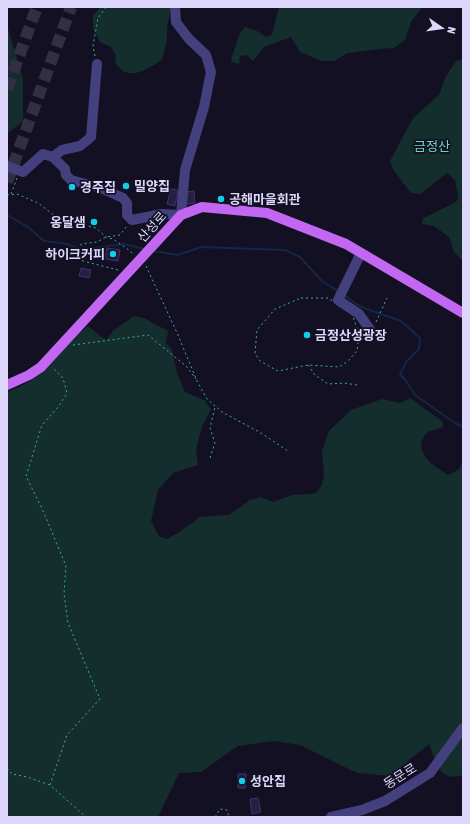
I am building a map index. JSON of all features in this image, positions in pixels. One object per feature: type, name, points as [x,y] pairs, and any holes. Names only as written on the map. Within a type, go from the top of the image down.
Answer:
[{"type":"main road","name":"산성로","points":[[7,384],[36,371],[146,254],[180,215],[202,207],[267,213],[346,244],[463,313]]},
{"type":"street","points":[[7,166],[24,172],[43,154],[53,157],[65,169],[66,175],[71,180],[101,188],[124,198],[127,203],[127,215],[132,220],[162,214],[180,215],[185,170],[204,107],[211,72],[206,55],[189,39],[176,22],[175,7]]},
{"type":"street","points":[[53,157],[62,150],[80,146],[91,137],[97,64]]},
{"type":"street","points":[[362,253],[338,300],[359,314],[371,331]]},
{"type":"street","name":"동문로","points":[[331,817],[362,810],[385,801],[430,773],[463,728]]},
{"type":"path","points":[[97,64],[93,46],[98,18],[106,7]]},
{"type":"path","points":[[11,194],[13,186],[21,171]]},
{"type":"path","points":[[7,195],[17,194],[38,203],[59,219],[96,228],[106,238],[116,242],[130,251],[146,254],[175,328],[206,399],[222,412],[261,433],[288,450]]},
{"type":"path","points":[[128,273],[79,260],[81,244],[97,242],[106,238],[120,235],[132,220]]},
{"type":"path","points":[[301,298],[328,298],[352,314],[359,334],[357,351],[348,361],[339,367],[308,365],[278,371],[260,361],[255,353],[257,330],[275,309],[301,298]]},
{"type":"path","points":[[378,317],[387,298]]},
{"type":"path","points":[[72,346],[148,335],[186,366],[197,381]]},
{"type":"path","points":[[46,361],[63,378],[67,393],[59,406],[42,425],[26,476],[44,513],[66,566],[64,594],[68,623],[100,699],[68,735],[50,785]]},
{"type":"path","points":[[308,365],[315,376],[328,384],[344,383],[357,385]]},
{"type":"path","points":[[210,458],[215,443],[210,428],[215,406]]},
{"type":"path","points":[[7,768],[12,774],[27,777],[50,785],[86,817]]},
{"type":"path","points":[[215,817],[220,809],[227,810],[229,817]]},
{"type":"green space","points":[[100,7],[171,7],[167,28],[167,40],[162,60],[139,72],[130,73],[121,70],[115,63],[116,55],[111,47],[100,42],[93,28],[93,16]]},
{"type":"green space","points":[[279,7],[422,7],[411,22],[405,40],[394,48],[347,53],[334,61],[322,61],[300,52],[291,37],[264,47],[253,61],[247,55],[240,56],[239,64],[232,62],[231,59],[240,33],[245,27],[257,31],[266,37],[272,34]]},
{"type":"green space","points":[[7,25],[23,79],[23,121],[7,134]]},
{"type":"green space","name":"금정산","points":[[463,59],[463,261],[454,252],[449,237],[434,226],[422,224],[423,218],[457,201],[458,196],[455,180],[447,173],[420,194],[411,193],[394,171],[390,161],[413,118],[439,95],[446,76],[456,61]]},
{"type":"green space","points":[[134,316],[144,318],[168,331],[166,343],[172,350],[177,373],[185,392],[204,400],[211,409],[202,426],[196,450],[198,465],[173,473],[158,490],[151,521],[159,536],[167,539],[200,517],[229,515],[250,500],[261,497],[273,502],[292,495],[316,493],[322,485],[324,475],[322,451],[329,431],[351,410],[382,399],[400,403],[410,398],[443,422],[443,427],[428,432],[421,443],[424,454],[428,460],[438,469],[449,475],[459,469],[463,461],[463,775],[455,777],[444,773],[440,769],[429,744],[390,776],[357,773],[300,745],[274,741],[238,746],[201,772],[179,773],[158,817],[7,817],[7,392],[25,384],[41,373],[73,339],[88,326],[106,340],[114,330]]},
{"type":"building","points":[[171,189],[178,190],[175,206],[167,204]]},
{"type":"building","points":[[194,191],[195,203],[187,204],[186,192]]},
{"type":"building","name":"하이크커피","points":[[107,248],[120,250],[118,261],[105,259]]},
{"type":"building","points":[[81,268],[91,270],[89,278],[79,276]]},
{"type":"building","name":"성안집","points":[[238,774],[246,774],[245,788],[238,788]]},
{"type":"building","points":[[258,798],[261,812],[252,814],[250,799]]},
{"type":"waterway","points":[[7,215],[28,227],[44,241],[68,244],[80,250],[123,244],[145,249]]},
{"type":"waterway","points":[[153,251],[178,255],[201,247],[285,250],[300,257],[322,281],[338,291]]},
{"type":"waterway","points":[[345,296],[361,307],[401,321],[420,338],[419,349],[407,361],[400,374],[415,395],[463,427]]},
{"type":"tunnel","points":[[7,89],[37,7]]},
{"type":"tunnel","points":[[7,182],[71,7]]},
{"type":"place","name":"밀양집","points":[[126,186]]},
{"type":"place","name":"경주집","points":[[72,187]]},
{"type":"place","name":"공해마을회관","points":[[221,199]]},
{"type":"place","name":"옹달샘","points":[[94,222]]},
{"type":"place","name":"하이크커피","points":[[113,254]]},
{"type":"place","name":"금정산성광장","points":[[307,335]]},
{"type":"place","name":"성안집","points":[[242,781]]}]
